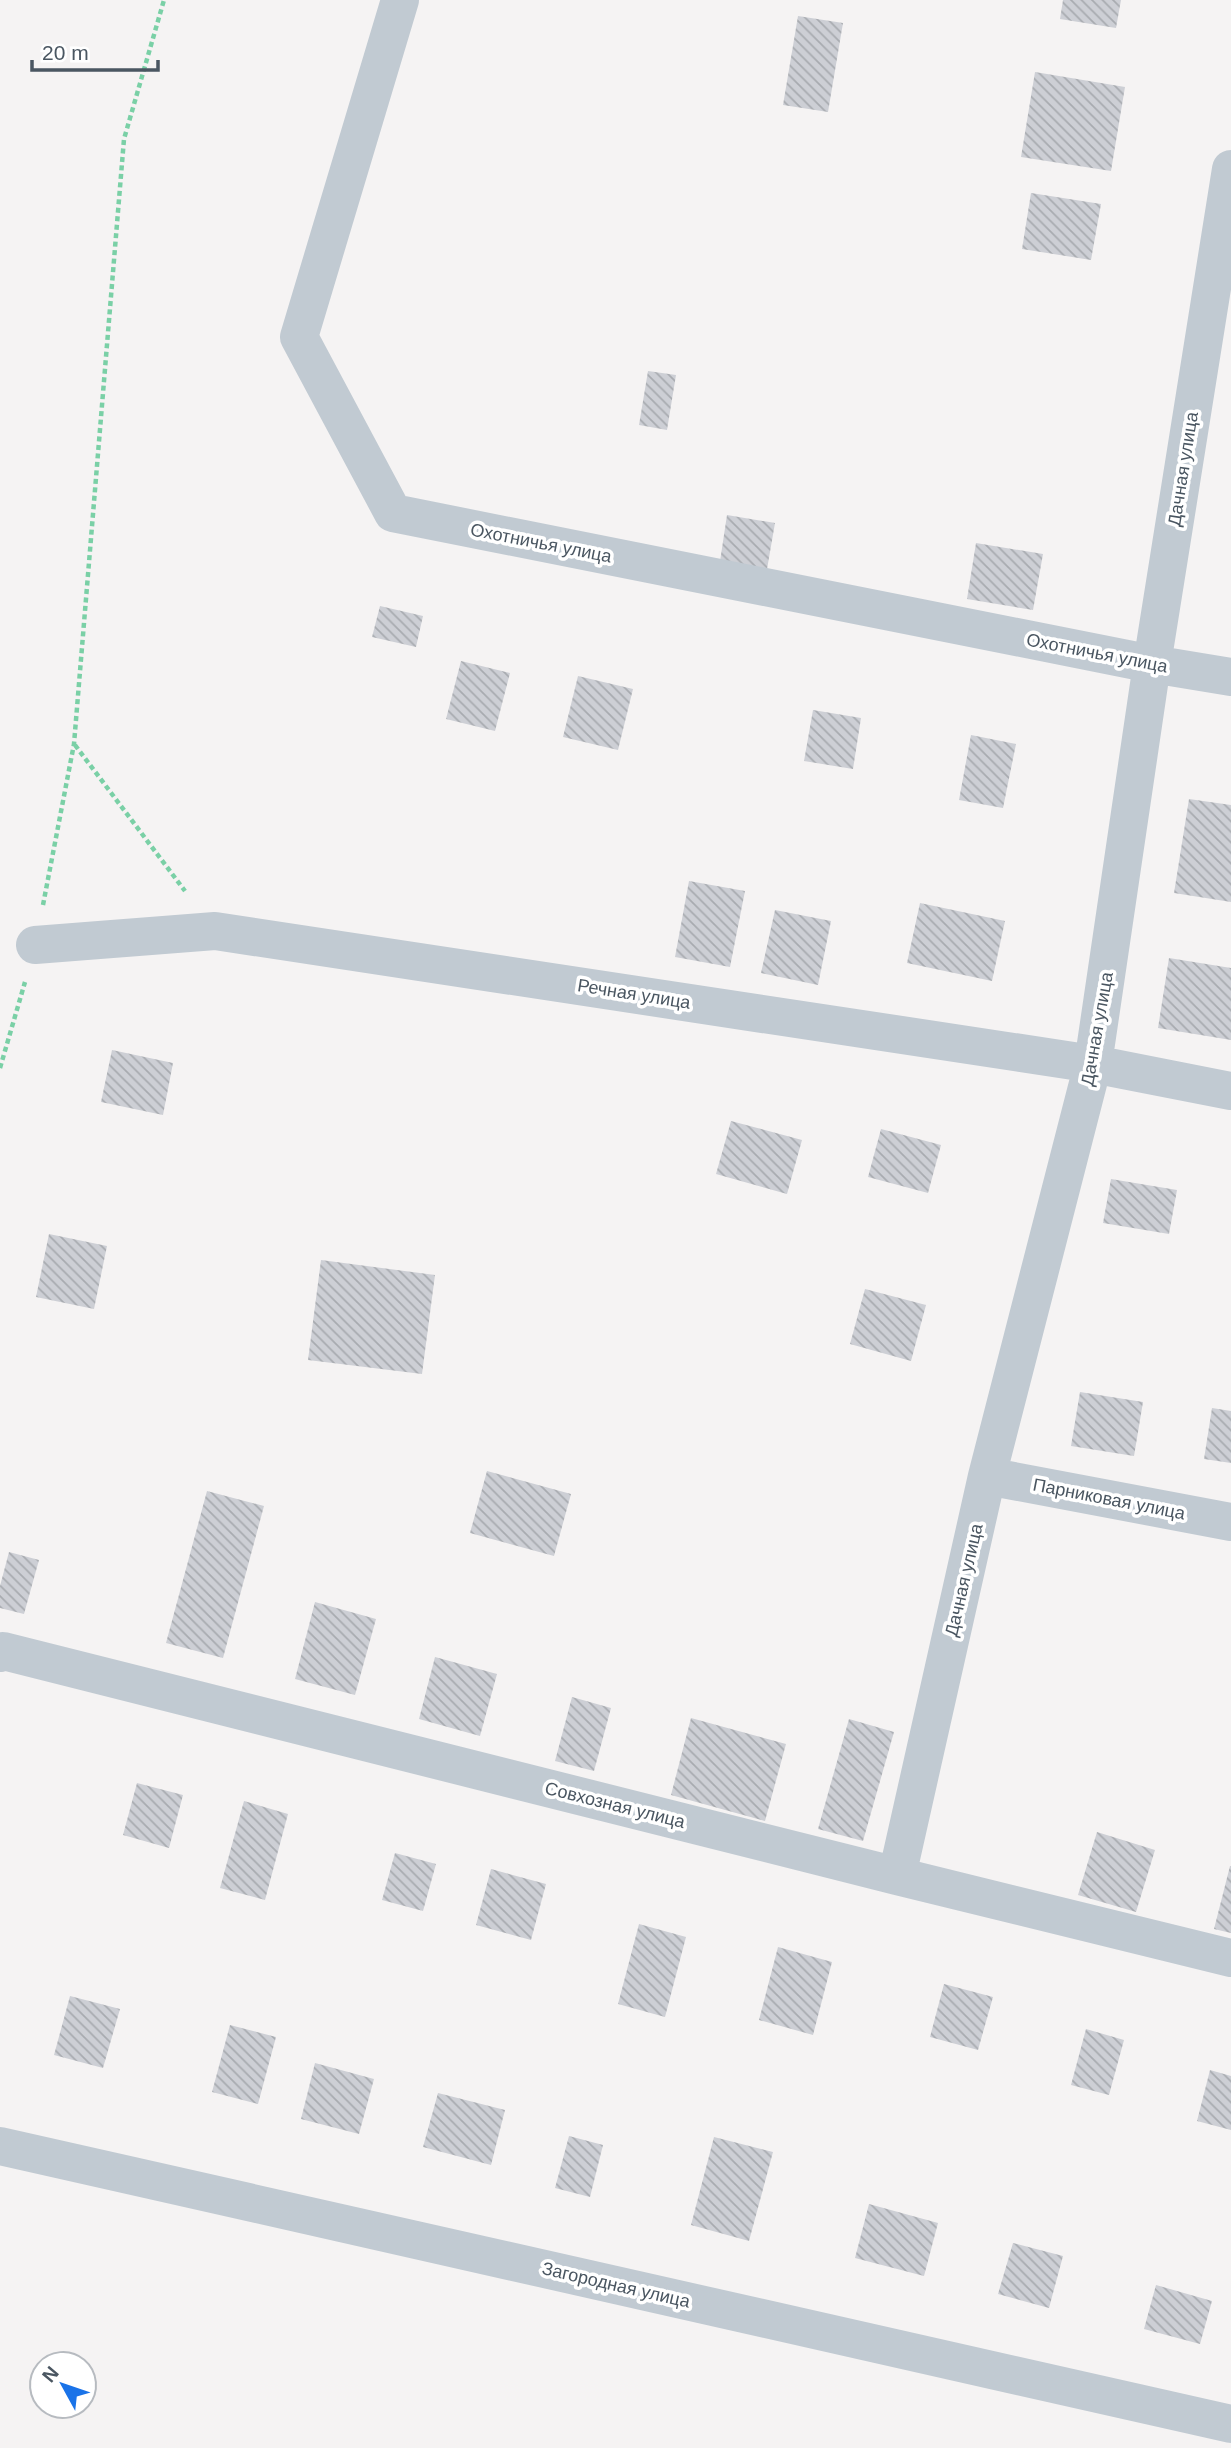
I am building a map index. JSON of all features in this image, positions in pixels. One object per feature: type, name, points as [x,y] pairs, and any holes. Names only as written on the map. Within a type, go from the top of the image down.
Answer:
[{"type":"street","name":"Охотничья улица","points":[[400,0],[299,337],[393,513],[1152,664],[1231,677]]},
{"type":"street","name":"Дачная улица","points":[[897,1876],[987,1476],[1093,1064],[1152,664],[1231,169]]},
{"type":"street","name":"Речная улица","points":[[36,945],[215,931],[1093,1064],[1231,1091]]},
{"type":"street","name":"Парниковая улица","points":[[987,1476],[1231,1522]]},
{"type":"street","name":"Совхозная улица","points":[[0,1653],[1231,1958]]},
{"type":"street","name":"Загородная улица","points":[[0,2146],[1231,2424]]},
{"type":"path","points":[[0,1068],[36,945],[74,744],[124,139],[164,0]]},
{"type":"path","points":[[74,744],[215,931]]},
{"type":"building","points":[[1063,0],[1121,0],[1116,28],[1060,19]]},
{"type":"building","points":[[798,16],[843,23],[828,112],[783,105]]},
{"type":"building","points":[[1035,72],[1125,87],[1111,171],[1021,157]]},
{"type":"building","points":[[1031,193],[1101,204],[1091,260],[1022,249]]},
{"type":"building","points":[[648,371],[676,375],[667,430],[639,425]]},
{"type":"building","points":[[727,515],[775,523],[766,575],[719,568]]},
{"type":"building","points":[[976,543],[1043,554],[1033,610],[967,599]]},
{"type":"building","points":[[380,606],[423,616],[416,647],[372,637]]},
{"type":"building","points":[[461,661],[510,673],[495,731],[446,719]]},
{"type":"building","points":[[578,676],[633,689],[618,750],[563,737]]},
{"type":"building","points":[[813,710],[861,718],[853,769],[804,761]]},
{"type":"building","points":[[971,735],[1016,744],[1003,808],[959,800]]},
{"type":"building","points":[[1189,799],[1231,805],[1231,902],[1174,893]]},
{"type":"building","points":[[689,881],[745,891],[730,967],[675,957]]},
{"type":"building","points":[[920,903],[1005,921],[992,981],[907,963]]},
{"type":"building","points":[[775,910],[831,921],[818,985],[761,973]]},
{"type":"building","points":[[1169,958],[1231,968],[1231,1040],[1158,1028]]},
{"type":"building","points":[[112,1050],[173,1063],[163,1115],[101,1102]]},
{"type":"building","points":[[731,1121],[802,1140],[787,1194],[716,1174]]},
{"type":"building","points":[[881,1129],[941,1145],[928,1193],[868,1177]]},
{"type":"building","points":[[1111,1179],[1177,1190],[1169,1234],[1103,1223]]},
{"type":"building","points":[[49,1234],[107,1246],[94,1309],[36,1297]]},
{"type":"building","points":[[321,1260],[435,1275],[422,1374],[308,1360]]},
{"type":"building","points":[[865,1289],[926,1305],[911,1361],[850,1344]]},
{"type":"building","points":[[1080,1392],[1143,1402],[1134,1456],[1071,1446]]},
{"type":"building","points":[[1212,1408],[1231,1411],[1231,1463],[1204,1459]]},
{"type":"building","points":[[487,1471],[571,1494],[554,1556],[470,1533]]},
{"type":"building","points":[[207,1491],[264,1506],[223,1658],[166,1643]]},
{"type":"building","points":[[9,1552],[39,1560],[24,1614],[0,1608],[0,1586]]},
{"type":"building","points":[[315,1602],[376,1619],[355,1695],[295,1679]]},
{"type":"building","points":[[435,1657],[497,1674],[480,1736],[419,1719]]},
{"type":"building","points":[[572,1697],[611,1708],[594,1771],[555,1761]]},
{"type":"building","points":[[691,1718],[786,1744],[765,1821],[671,1795]]},
{"type":"building","points":[[849,1719],[894,1732],[863,1841],[818,1829]]},
{"type":"building","points":[[137,1783],[183,1795],[169,1848],[123,1835]]},
{"type":"building","points":[[244,1801],[288,1814],[265,1900],[220,1888]]},
{"type":"building","points":[[1097,1832],[1155,1850],[1136,1912],[1078,1895]]},
{"type":"building","points":[[395,1853],[436,1864],[423,1911],[382,1900]]},
{"type":"building","points":[[1231,1866],[1231,1933],[1214,1929]]},
{"type":"building","points":[[491,1869],[546,1884],[531,1940],[476,1925]]},
{"type":"building","points":[[639,1924],[686,1937],[665,2017],[618,2004]]},
{"type":"building","points":[[778,1947],[832,1962],[813,2035],[759,2020]]},
{"type":"building","points":[[944,1984],[993,1997],[978,2050],[930,2037]]},
{"type":"building","points":[[70,1996],[120,2009],[103,2068],[54,2055]]},
{"type":"building","points":[[230,2025],[276,2037],[258,2104],[212,2092]]},
{"type":"building","points":[[1086,2029],[1124,2040],[1109,2095],[1071,2085]]},
{"type":"building","points":[[315,2063],[374,2079],[359,2134],[301,2119]]},
{"type":"building","points":[[1210,2070],[1231,2076],[1231,2130],[1197,2121]]},
{"type":"building","points":[[438,2093],[505,2110],[491,2165],[423,2147]]},
{"type":"building","points":[[569,2136],[603,2145],[590,2197],[555,2188]]},
{"type":"building","points":[[714,2137],[773,2152],[749,2241],[691,2225]]},
{"type":"building","points":[[869,2204],[938,2223],[924,2276],[855,2258]]},
{"type":"building","points":[[1013,2243],[1063,2256],[1049,2308],[998,2294]]},
{"type":"building","points":[[1156,2285],[1212,2301],[1200,2344],[1144,2329]]}]
